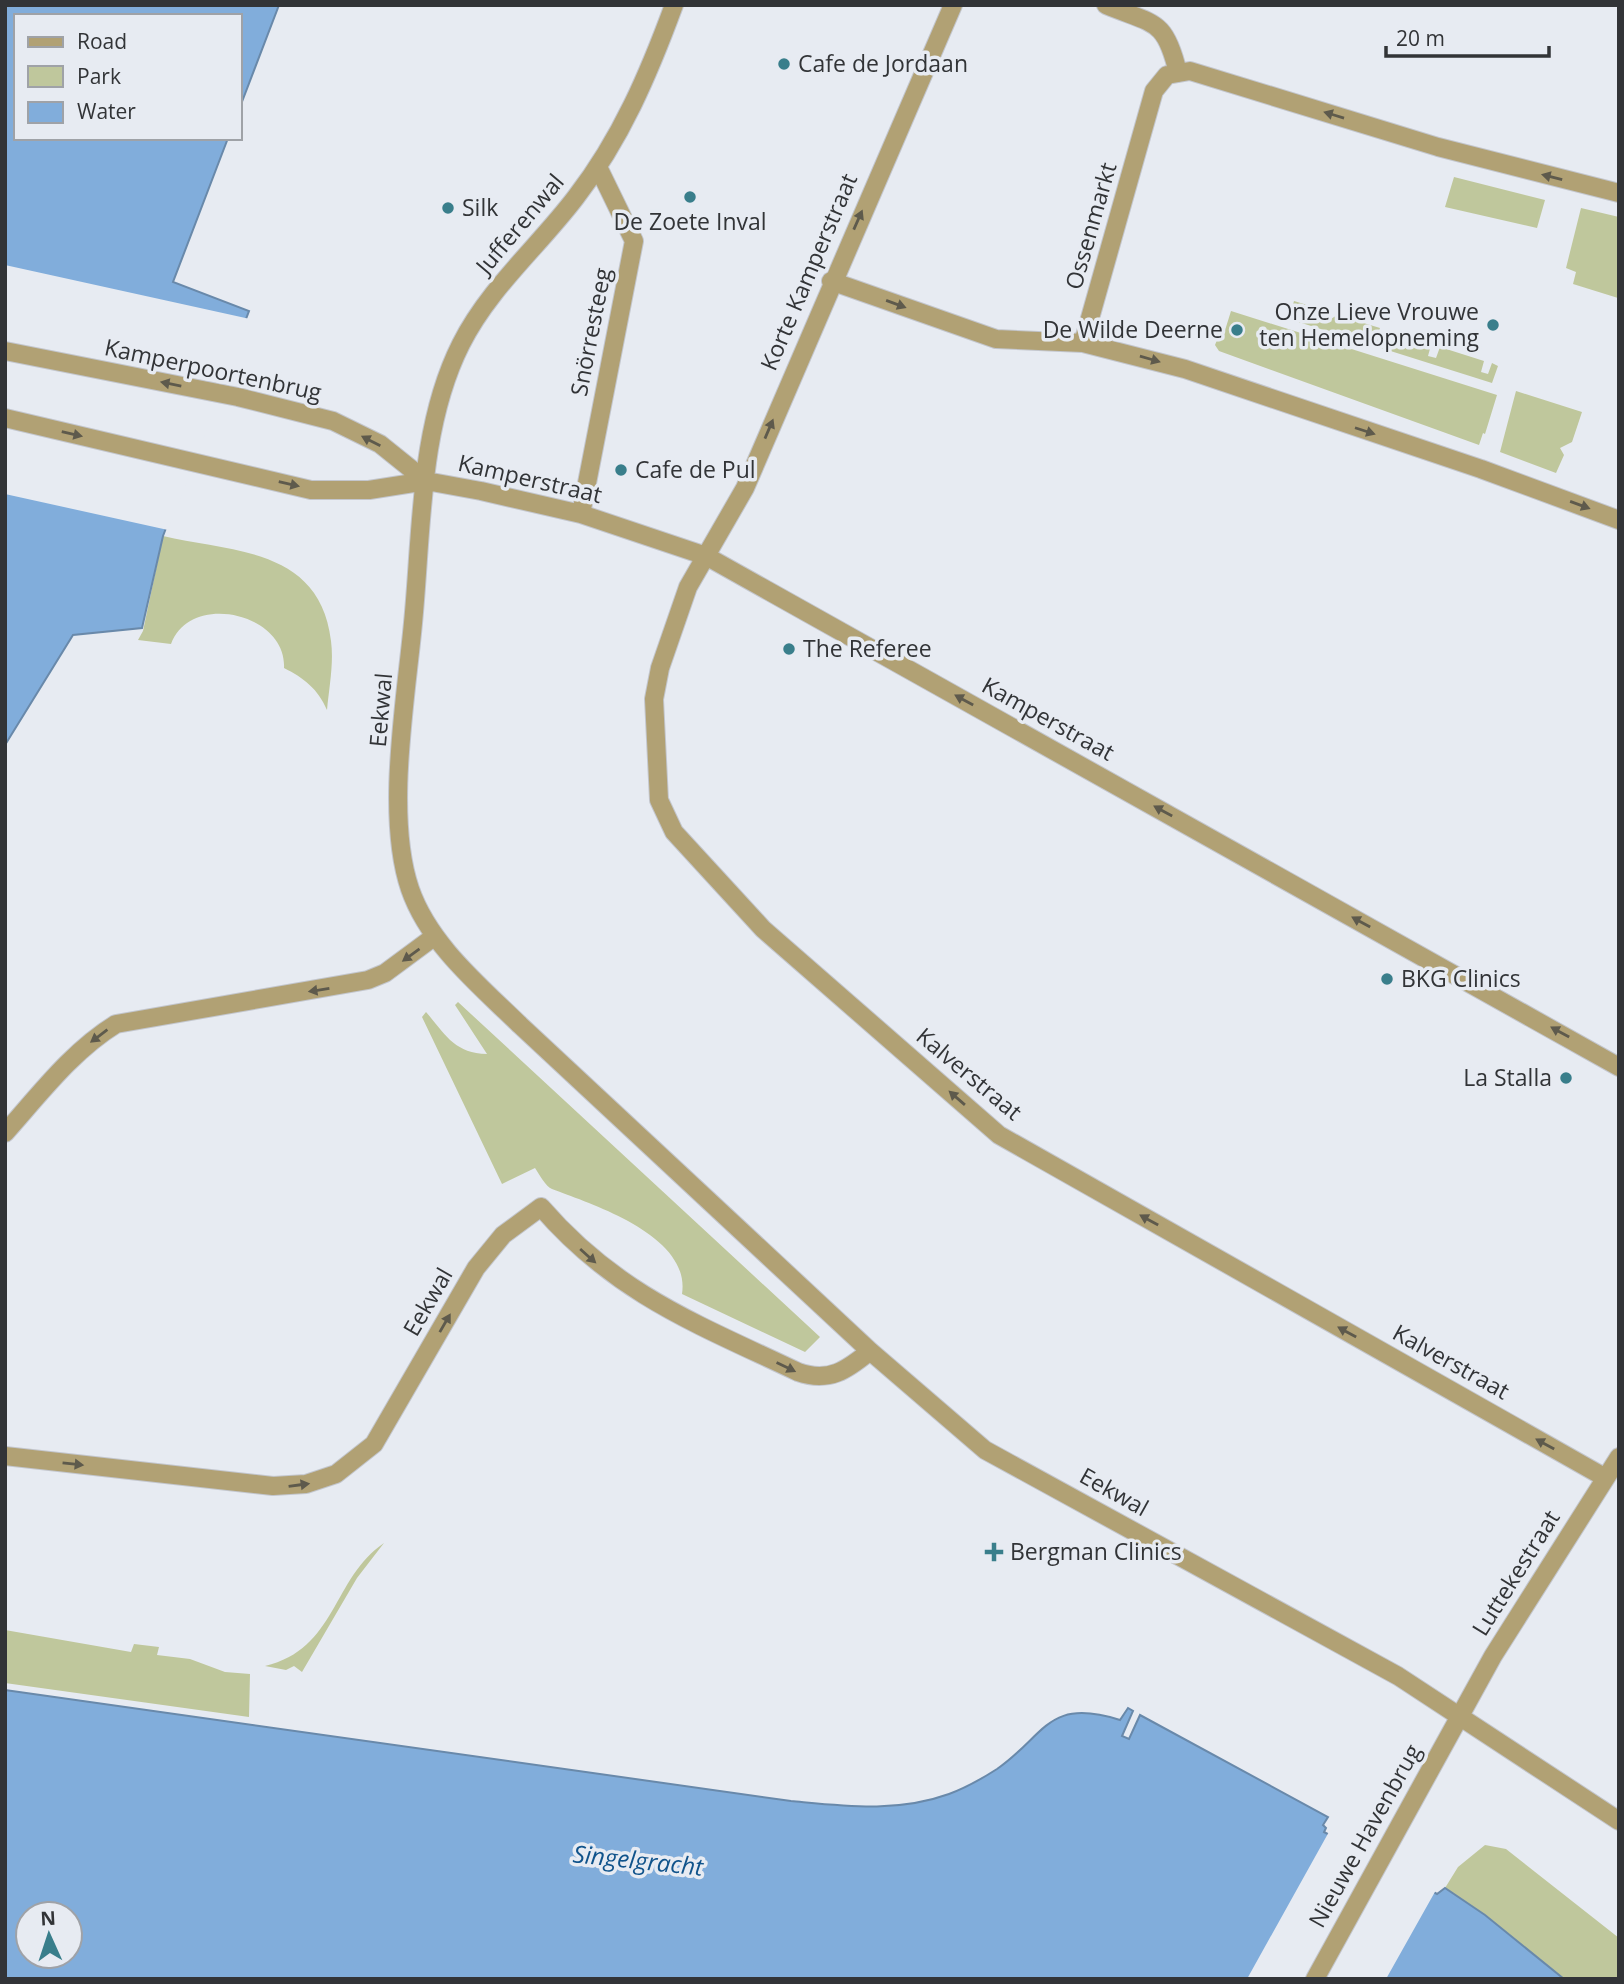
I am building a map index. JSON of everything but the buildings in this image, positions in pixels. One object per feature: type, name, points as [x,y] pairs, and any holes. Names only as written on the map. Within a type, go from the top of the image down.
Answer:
[{"type":"street","name":"Jufferenwal","points":[[426,481],[442,394],[460,345],[495,291],[576,197],[598,167],[637,99],[674,5]]},
{"type":"street","name":"Korte Kamperstraat","points":[[706,556],[745,488],[831,281],[953,5]]},
{"type":"street","points":[[1106,5],[1164,31],[1171,42],[1178,73],[1190,71],[1438,147],[1619,193]]},
{"type":"street","name":"Ossenmarkt","points":[[1083,343],[1154,91],[1167,75],[1178,73]]},
{"type":"street","name":"Snörresteeg","points":[[581,514],[634,241],[598,167]]},
{"type":"street","points":[[831,281],[996,340],[1083,343],[1185,369],[1481,469],[1619,520]]},
{"type":"street","name":"Kamperpoortenbrug","points":[[5,351],[238,397],[333,421],[380,444],[426,481]]},
{"type":"street","points":[[5,418],[311,490],[369,490],[426,481]]},
{"type":"street","name":"Kamperstraat","points":[[426,481],[581,514],[706,556],[1619,1067]]},
{"type":"street","name":"Eekwal","points":[[426,481],[402,739],[400,810],[406,873],[417,906],[435,936],[520,1025],[870,1351],[985,1450],[1398,1676],[1619,1821]]},
{"type":"street","name":"Kalverstraat","points":[[706,556],[688,587],[660,668],[654,699],[659,800],[674,832],[763,929],[999,1135],[1604,1477]]},
{"type":"street","points":[[5,1133],[64,1068],[97,1036],[116,1024],[368,980],[385,973],[435,936]]},
{"type":"street","name":"Eekwal","points":[[5,1456],[273,1486],[306,1485],[336,1474],[374,1444],[476,1268],[495,1243],[541,1207],[567,1237],[632,1289],[663,1308],[798,1372],[817,1377],[835,1375],[870,1351]]},
{"type":"street","name":"Luttekestraat","points":[[1458,1717],[1493,1656],[1619,1457]]},
{"type":"street","name":"Nieuwe Havenbrug","points":[[1315,1979],[1458,1717]]},
{"type":"green space","points":[[1454,177],[1545,200],[1537,228],[1445,207]]},
{"type":"green space","points":[[1581,208],[1619,217],[1618,298],[1573,284],[1576,272],[1566,268]]},
{"type":"green space","points":[[1294,301],[1327,311],[1324,313],[1328,321],[1337,315],[1380,328],[1376,339],[1384,342],[1388,331],[1431,345],[1428,356],[1436,358],[1440,347],[1484,361],[1481,372],[1488,374],[1492,363],[1498,366],[1492,383],[1289,319]]},
{"type":"green space","points":[[1231,311],[1497,395],[1485,434],[1483,433],[1479,445],[1219,351],[1215,345],[1217,340],[1222,340]]},
{"type":"green space","points":[[1516,391],[1582,412],[1572,442],[1560,448],[1564,455],[1556,473],[1500,452]]},
{"type":"green space","points":[[163,536],[243,551],[268,559],[291,571],[310,587],[323,610],[331,641],[332,667],[327,710],[310,685],[284,668],[281,649],[270,634],[255,622],[216,614],[197,618],[181,628],[171,644],[138,640],[143,631]]},
{"type":"green space","points":[[458,1002],[820,1337],[805,1352],[682,1294],[681,1273],[671,1255],[655,1239],[613,1213],[550,1188],[535,1168],[502,1184],[422,1017],[426,1012],[458,1046],[487,1054],[455,1005]]},
{"type":"green space","points":[[384,1543],[357,1578],[302,1672],[294,1666],[286,1670],[265,1666],[289,1657],[307,1645],[321,1629],[354,1575],[367,1558]]},
{"type":"green space","points":[[5,1630],[131,1652],[134,1644],[159,1647],[157,1655],[190,1659],[225,1672],[250,1674],[249,1717],[5,1683]]},
{"type":"green space","points":[[1485,1845],[1506,1849],[1619,1938],[1619,1979],[1564,1979],[1485,1915],[1445,1888],[1458,1867]]},
{"type":"water","points":[[5,5],[279,5],[242,102],[242,14],[14,14],[14,140],[227,140],[173,282],[249,311],[163,536],[142,628],[73,635],[5,745]]},
{"type":"water","name":"Singelgracht","points":[[5,1690],[791,1801],[871,1806],[910,1804],[949,1794],[997,1769],[1038,1732],[1062,1716],[1077,1713],[1096,1714],[1120,1720],[1128,1708],[1133,1711],[1122,1736],[1129,1739],[1140,1715],[1328,1817],[1323,1825],[1326,1828],[1324,1832],[1437,1894],[1445,1888],[1485,1915],[1564,1979],[5,1979]]},
{"type":"pier","points":[[5,265],[250,319],[168,530],[5,494]]},
{"type":"pier","points":[[1330,1830],[1436,1890],[1386,1979],[1247,1979]]},
{"type":"place","name":"Cafe de Jordaan","points":[[784,64]]},
{"type":"place","name":"De Zoete Inval","points":[[690,197]]},
{"type":"place","name":"Silk","points":[[448,208]]},
{"type":"place","name":"Onze Lieve Vrouwe ten Hemelopneming","points":[[1493,325]]},
{"type":"place","name":"De Wilde Deerne","points":[[1237,330]]},
{"type":"place","name":"Cafe de Pul","points":[[621,470]]},
{"type":"place","name":"The Referee","points":[[789,649]]},
{"type":"place","name":"BKG Clinics","points":[[1387,979]]},
{"type":"place","name":"La Stalla","points":[[1566,1078]]},
{"type":"place","name":"Bergman Clinics","points":[[994,1552]]}]
